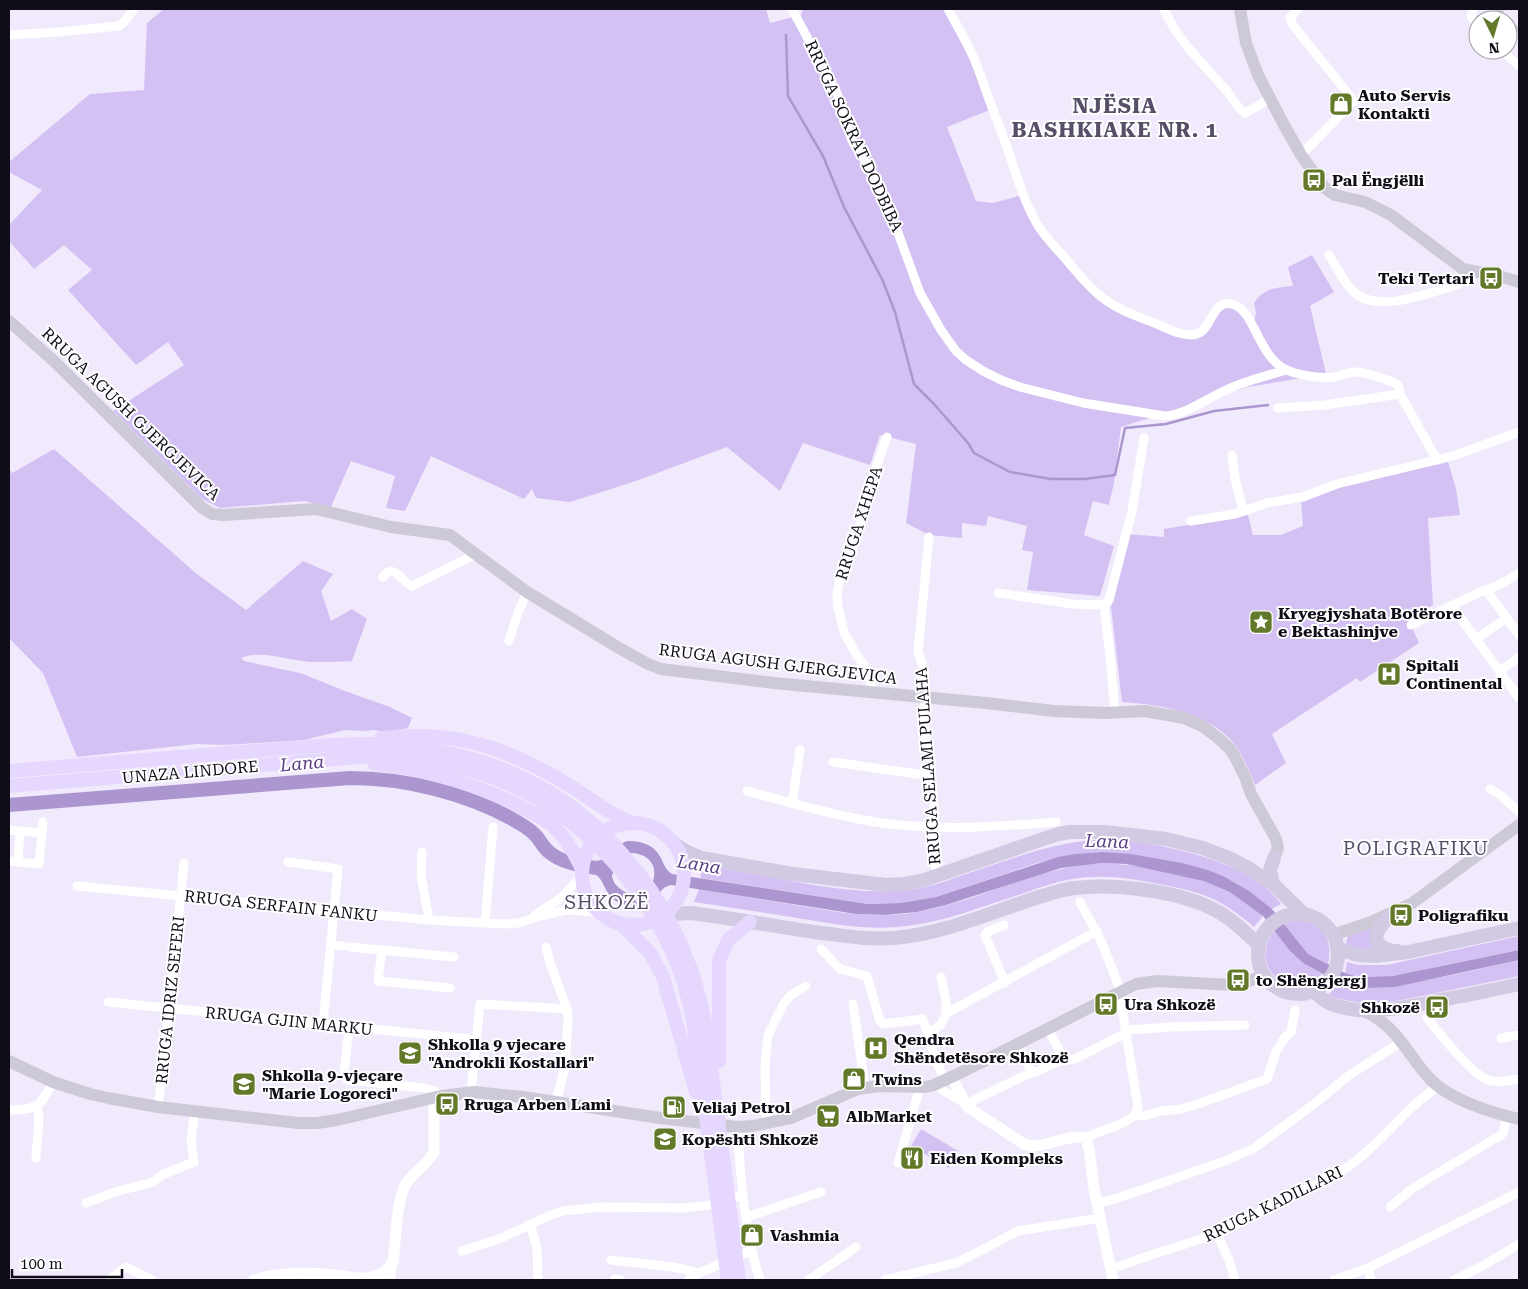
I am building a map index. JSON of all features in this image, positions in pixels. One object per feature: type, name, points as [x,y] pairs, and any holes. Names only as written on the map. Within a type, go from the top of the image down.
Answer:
[{"type":"highway","points":[[187,756],[228,750],[392,737],[456,739],[498,751],[533,766],[567,784],[615,816],[633,823]]},
{"type":"highway","name":"UNAZA LINDORE","points":[[9,771],[187,756],[379,744],[430,750],[469,758],[526,779],[556,803],[625,876],[651,912],[667,942],[697,988],[705,1022],[710,1109]]},
{"type":"highway","name":"UNAZA LINDORE","points":[[9,786],[371,756],[403,757],[444,764],[481,774],[556,803]]},
{"type":"highway","points":[[183,772],[204,775],[367,763],[404,767],[477,788],[523,808],[547,821],[555,828],[581,864],[584,888],[590,900],[599,912],[620,923],[633,925],[646,923],[658,918],[669,910],[677,900],[684,881],[683,861],[675,844],[659,829],[646,824],[619,825],[607,830],[596,839],[581,864]]},
{"type":"highway","points":[[728,1280],[721,1231],[712,1206],[710,1109],[718,1044],[719,961],[728,940],[750,922]]},
{"type":"highway","points":[[620,923],[651,954],[663,976],[693,1083],[710,1109],[739,1244],[738,1275]]},
{"type":"main road","points":[[1240,9],[1246,43],[1258,75],[1302,155],[1319,181],[1329,192],[1376,206],[1467,271],[1499,276],[1519,282]]},
{"type":"main road","name":"RRUGA AGUSH GJERGJEVICA","points":[[9,322],[56,363],[206,512],[223,515],[316,509],[391,527],[450,535],[527,592],[619,648],[661,669],[774,683],[1054,711],[1115,713],[1145,711],[1184,718],[1202,726],[1224,743],[1235,757],[1251,794],[1276,839],[1278,848],[1274,858]]},
{"type":"main road","points":[[1336,947],[1364,924],[1396,911],[1416,900],[1519,825]]},
{"type":"main road","points":[[675,844],[701,858],[793,874],[870,884],[904,884],[924,880],[1058,834],[1105,832],[1165,838],[1203,848],[1250,868],[1273,884],[1305,915],[1324,924],[1336,947],[1332,975],[1319,988],[1304,994],[1295,994],[1285,992],[1274,986],[1264,975],[1258,955],[1259,945],[1265,932],[1276,921],[1289,916],[1305,915]]},
{"type":"main road","points":[[1250,868],[1262,865],[1274,858]]},
{"type":"main road","points":[[1273,884],[1270,870],[1274,858]]},
{"type":"main road","points":[[658,918],[672,914],[690,913],[839,935],[893,938],[944,928],[1072,888],[1118,886],[1163,893],[1211,908],[1232,920],[1259,945]]},
{"type":"main road","points":[[1396,911],[1378,930],[1378,942],[1383,949],[1408,952]]},
{"type":"main road","points":[[1336,947],[1357,955],[1366,956],[1408,952],[1519,928]]},
{"type":"main road","points":[[9,1061],[53,1082],[90,1094],[158,1107],[298,1123],[337,1120],[438,1097],[471,1092],[499,1094],[660,1118],[737,1127],[766,1124],[792,1118],[851,1090],[864,1087],[920,1088],[944,1081],[1132,985],[1147,982],[1233,985],[1264,975]]},
{"type":"main road","points":[[1361,1010],[1378,1010],[1404,1006],[1519,984]]},
{"type":"main road","points":[[1319,988],[1329,1002],[1361,1010],[1375,1017],[1401,1042],[1438,1086],[1476,1106],[1519,1119]]},
{"type":"main road","points":[[1390,1030],[1392,1017],[1404,1006]]},
{"type":"street","points":[[9,35],[119,26],[134,9]]},
{"type":"street","name":"RRUGA SOKRAT DODBIBA","points":[[792,9],[837,93],[852,142],[886,197],[920,293],[928,309],[956,351],[966,360],[1001,380],[1039,393],[1083,404],[1165,416],[1174,416],[1228,389],[1286,370]]},
{"type":"street","points":[[948,9],[974,58],[1023,195],[1037,224],[1047,238],[1094,290],[1112,304],[1128,312],[1156,324],[1191,335],[1201,332],[1217,308],[1222,304],[1235,305],[1247,316],[1272,358],[1286,370],[1331,377],[1358,372],[1396,383],[1400,394],[1437,460]]},
{"type":"street","points":[[1164,9],[1188,48],[1220,83],[1242,112],[1245,113],[1270,99]]},
{"type":"street","points":[[1298,9],[1290,17],[1292,24],[1354,102],[1302,155]]},
{"type":"street","points":[[1329,255],[1354,293],[1372,302],[1396,301],[1457,285],[1464,278],[1467,271]]},
{"type":"street","points":[[1278,408],[1324,405],[1400,394]]},
{"type":"street","points":[[1191,520],[1235,514],[1267,503],[1303,497],[1337,484],[1437,460],[1519,432]]},
{"type":"street","name":"RRUGA XHEPA","points":[[872,692],[866,668],[844,632],[837,593],[841,571],[855,544],[872,479],[887,437]]},
{"type":"street","points":[[998,593],[1072,604],[1104,605],[1109,600],[1132,511],[1144,438]]},
{"type":"street","points":[[1232,455],[1243,511]]},
{"type":"street","name":"RRUGA SELAMI PULAHA","points":[[929,537],[918,652],[924,668],[925,732],[934,804],[936,876]]},
{"type":"street","points":[[383,577],[384,574],[392,571],[396,572],[406,584],[412,586],[476,554]]},
{"type":"street","points":[[1411,625],[1506,582],[1519,573]]},
{"type":"street","points":[[1486,590],[1519,635]]},
{"type":"street","points":[[509,641],[527,592]]},
{"type":"street","points":[[1104,605],[1115,713]]},
{"type":"street","points":[[1452,606],[1519,698]]},
{"type":"street","points":[[1476,639],[1507,618]]},
{"type":"street","points":[[1500,671],[1519,657]]},
{"type":"street","points":[[792,804],[800,750]]},
{"type":"street","points":[[833,762],[931,776]]},
{"type":"street","points":[[1490,789],[1500,794],[1519,812]]},
{"type":"street","points":[[747,792],[868,821],[962,829],[1056,822]]},
{"type":"street","points":[[20,831],[13,861],[39,864],[43,822]]},
{"type":"street","points":[[486,923],[493,827]]},
{"type":"street","points":[[9,830],[42,832]]},
{"type":"street","points":[[422,852],[421,875],[429,920]]},
{"type":"street","points":[[288,862],[338,869],[323,1024]]},
{"type":"street","name":"RRUGA IDRIZ SEFERI","points":[[158,1107],[184,863]]},
{"type":"street","name":"RRUGA SERFAIN FANKU","points":[[528,919],[570,890],[581,864]]},
{"type":"street","name":"RRUGA SERFAIN FANKU","points":[[77,886],[335,912],[486,923],[512,924],[566,910],[599,912]]},
{"type":"street","points":[[1080,902],[1108,956],[1120,991],[1138,1107],[1135,1115],[1130,1119],[1096,1132],[1087,1143]]},
{"type":"street","points":[[1004,925],[987,932],[985,935],[1005,983]]},
{"type":"street","points":[[946,1014],[1096,931]]},
{"type":"street","points":[[331,945],[454,957]]},
{"type":"street","points":[[546,947],[552,970],[567,1009],[568,1019],[565,1067],[560,1088],[554,1102]]},
{"type":"street","points":[[821,949],[840,969],[867,976],[880,1021],[883,1024],[923,1019],[944,1081],[966,1104],[981,1116],[1029,1146],[1076,1137],[1087,1143]]},
{"type":"street","points":[[382,950],[378,981],[450,988]]},
{"type":"street","points":[[928,1033],[941,1026],[946,1014],[946,1001],[940,977]]},
{"type":"street","points":[[766,1124],[765,1071],[768,1035],[791,995],[806,986]]},
{"type":"street","name":"RRUGA GJIN MARKU","points":[[108,1002],[470,1039]]},
{"type":"street","points":[[471,1092],[480,1004],[567,1009]]},
{"type":"street","points":[[853,1004],[864,1087]]},
{"type":"street","points":[[1135,1115],[1143,1116],[1189,1107],[1267,1079],[1276,1052],[1290,1032],[1295,1010]]},
{"type":"street","points":[[1427,1018],[1457,1054],[1482,1077],[1494,1082],[1519,1079]]},
{"type":"street","points":[[966,1104],[1032,1073],[1064,1060],[1075,1059],[1126,1032],[1180,1027],[1245,1025]]},
{"type":"street","points":[[349,1027],[344,1074],[347,1080],[424,1088],[432,1090],[438,1097],[434,1152],[405,1186],[400,1203],[390,1280]]},
{"type":"street","points":[[1048,1029],[1064,1060]]},
{"type":"street","points":[[1501,1038],[1519,1035]]},
{"type":"street","points":[[1097,1203],[1112,1200],[1245,1153],[1313,1105],[1348,1076],[1401,1042]]},
{"type":"street","points":[[1018,1044],[1032,1073]]},
{"type":"street","points":[[944,1081],[966,1104]]},
{"type":"street","points":[[9,1110],[28,1109],[37,1106],[53,1082]]},
{"type":"street","name":"RRUGA KADILLARI","points":[[1112,1275],[1148,1256],[1217,1234],[1349,1166],[1389,1132],[1412,1107],[1438,1086]]},
{"type":"street","points":[[898,1163],[920,1088]]},
{"type":"street","points":[[36,1158],[37,1106]]},
{"type":"street","points":[[86,1203],[115,1192],[153,1182],[162,1175],[194,1162],[191,1140],[195,1112]]},
{"type":"street","points":[[1390,1207],[1413,1188],[1501,1135],[1504,1131],[1506,1116]]},
{"type":"street","points":[[737,1127],[743,1195],[751,1251],[760,1280]]},
{"type":"street","points":[[1087,1143],[1112,1275]]},
{"type":"street","points":[[746,1217],[822,1192]]},
{"type":"street","points":[[1334,1280],[1368,1268],[1519,1192]]},
{"type":"street","points":[[462,1251],[499,1239],[551,1214],[563,1211],[601,1207],[683,1208],[710,1205],[743,1195]]},
{"type":"street","points":[[888,1280],[956,1263],[1018,1231],[1100,1218]]},
{"type":"street","points":[[530,1224],[537,1248],[538,1280]]},
{"type":"street","points":[[1217,1234],[1229,1260],[1235,1280]]},
{"type":"street","points":[[1454,1280],[1486,1264],[1519,1244]]},
{"type":"street","points":[[809,1280],[856,1247]]},
{"type":"street","points":[[688,1280],[699,1273],[751,1251]]},
{"type":"street","points":[[254,1280],[270,1276],[310,1273],[358,1278],[372,1277],[385,1272],[393,1259]]},
{"type":"street","points":[[612,1260],[673,1267],[699,1273]]},
{"type":"street","points":[[109,1280],[126,1267],[152,1280]]},
{"type":"street","points":[[1368,1268],[1371,1280]]},
{"type":"shaded area","points":[[164,9],[766,9],[770,23],[801,15],[803,9],[948,9],[992,109],[947,127],[976,201],[993,203],[1023,195],[1037,224],[1103,298],[1185,335],[1205,328],[1228,304],[1254,323],[1256,313],[1254,303],[1258,298],[1270,290],[1293,286],[1288,267],[1312,255],[1334,292],[1310,306],[1326,374],[1248,387],[1121,427],[1114,483],[1109,505],[1093,501],[1084,535],[1114,546],[1100,596],[1027,590],[1033,552],[1022,550],[1027,526],[988,516],[986,526],[962,523],[962,538],[929,535],[906,523],[916,444],[880,435],[870,465],[803,443],[780,491],[727,447],[636,481],[570,502],[536,498],[532,489],[524,499],[431,456],[405,511],[386,508],[395,476],[351,461],[331,507],[304,501],[220,508],[202,499],[113,411],[184,365],[168,342],[136,365],[68,290],[92,270],[64,245],[34,269],[9,241],[9,225],[42,190],[9,172],[9,162],[90,94],[144,90],[147,23]]},
{"type":"shaded area","points":[[54,449],[197,574],[246,610],[303,561],[333,574],[321,591],[331,621],[352,609],[367,619],[352,661],[312,662],[266,655],[241,658],[244,661],[300,673],[390,707],[412,718],[408,728],[386,732],[345,730],[304,740],[222,745],[197,744],[77,757],[43,673],[9,638],[9,469],[12,473]]},
{"type":"shaded area","name":"Kryegjyshata Botërore e Bektashinjve","points":[[1448,462],[1456,489],[1460,515],[1428,518],[1433,605],[1408,618],[1419,643],[1360,682],[1357,678],[1272,734],[1286,763],[1255,785],[1237,748],[1229,738],[1206,721],[1179,711],[1151,705],[1122,702],[1111,607],[1127,534],[1164,537],[1164,529],[1248,515],[1253,535],[1281,535],[1303,526],[1301,500],[1346,485]]},
{"type":"shaded area","points":[[1112,839],[1180,850],[1228,865],[1249,876],[1267,889],[1281,904],[1272,909],[1236,883],[1208,870],[1148,857],[1102,852],[1075,854],[1037,863],[936,897],[900,903],[868,904],[701,878],[700,866],[834,888],[888,891],[929,886],[1039,850],[1074,842]]},
{"type":"shaded area","points":[[627,841],[637,842],[651,846],[672,874],[868,904],[900,903],[936,897],[1058,857],[1102,852],[1131,854],[1182,863],[1225,877],[1249,891],[1272,909],[1308,954],[1345,973],[1355,976],[1393,976],[1519,950],[1519,960],[1395,987],[1356,987],[1340,983],[1303,963],[1290,951],[1263,916],[1230,892],[1204,881],[1126,864],[1101,863],[1061,868],[946,905],[917,912],[885,915],[856,914],[671,885],[664,888],[647,903],[631,906],[621,904],[612,898],[602,881],[596,874],[591,872],[593,861],[603,859]],"holes":[[[628,853],[647,858],[651,862],[654,871],[651,885],[633,895],[620,889],[612,878],[613,868],[618,862]]]},
{"type":"shaded area","points":[[1101,863],[1149,868],[1200,879],[1229,891],[1263,916],[1254,927],[1231,909],[1199,893],[1127,878],[1105,877],[1072,879],[1058,882],[928,923],[884,928],[845,925],[694,902],[699,889],[837,912],[869,915],[901,914],[941,907],[1053,871]]},
{"type":"shaded area","points":[[1295,920],[1312,924],[1324,933],[1329,947],[1328,964],[1308,954],[1284,924]]},
{"type":"shaded area","points":[[1379,923],[1380,951],[1350,947],[1346,943],[1348,936]]},
{"type":"shaded area","points":[[1275,930],[1290,951],[1303,963],[1323,973],[1311,982],[1298,985],[1286,983],[1276,977],[1269,968],[1265,957],[1267,944]]},
{"type":"shaded area","points":[[1519,936],[1519,950],[1393,976],[1369,977],[1345,973],[1347,962],[1358,965],[1387,965]]},
{"type":"shaded area","points":[[1519,960],[1519,976],[1412,998],[1370,1003],[1342,1000],[1328,995],[1340,983],[1365,987],[1399,985]]},
{"type":"shaded area","points":[[921,1129],[958,1151],[949,1168],[911,1146]]},
{"type":"waterway","points":[[786,35],[788,96],[823,156],[844,207],[882,279],[895,312],[914,384],[968,443],[974,453],[1010,472],[1051,479],[1085,479],[1115,475],[1125,428],[1166,424],[1214,411],[1268,405]]},
{"type":"waterway","name":"Lana","points":[[9,805],[350,778],[393,781],[438,790],[480,804],[526,828],[535,835],[547,850],[562,860],[607,870]]},
{"type":"place","name":"Auto Servis Kontakti","points":[[1341,104]]},
{"type":"place","name":"Pal Ëngjëlli","points":[[1314,180]]},
{"type":"place","name":"Teki Tertari","points":[[1491,278]]},
{"type":"place","name":"Kryegjyshata Botërore e Bektashinjve","points":[[1261,622]]},
{"type":"place","name":"Spitali Continental","points":[[1389,674]]},
{"type":"place","name":"Poligrafiku","points":[[1401,915]]},
{"type":"place","name":"to Shëngjergj","points":[[1238,980]]},
{"type":"place","name":"Ura Shkozë","points":[[1106,1004]]},
{"type":"place","name":"Shkozë","points":[[1437,1007]]},
{"type":"place","name":"Qendra Shëndetësore Shkozë","points":[[876,1048]]},
{"type":"place","name":"Shkolla 9 vjecare \"Androkli Kostallari\"","points":[[410,1053]]},
{"type":"place","name":"Twins","points":[[854,1079]]},
{"type":"place","name":"Shkolla 9-vjeçare \"Marie Logoreci\"","points":[[244,1084]]},
{"type":"place","name":"Rruga Arben Lami","points":[[447,1104]]},
{"type":"place","name":"Veliaj Petrol","points":[[674,1107]]},
{"type":"place","name":"AlbMarket","points":[[828,1116]]},
{"type":"place","name":"Kopështi Shkozë","points":[[665,1139]]},
{"type":"place","name":"Eiden Kompleks","points":[[912,1158]]},
{"type":"place","name":"Vashmia","points":[[752,1235]]},
{"type":"district","name":"NJËSIA BASHKIAKE NR. 1","points":[[1115,118]]},
{"type":"district","name":"POLIGRAFIKU","points":[[1416,848]]},
{"type":"district","name":"SHKOZË","points":[[607,902]]}]
